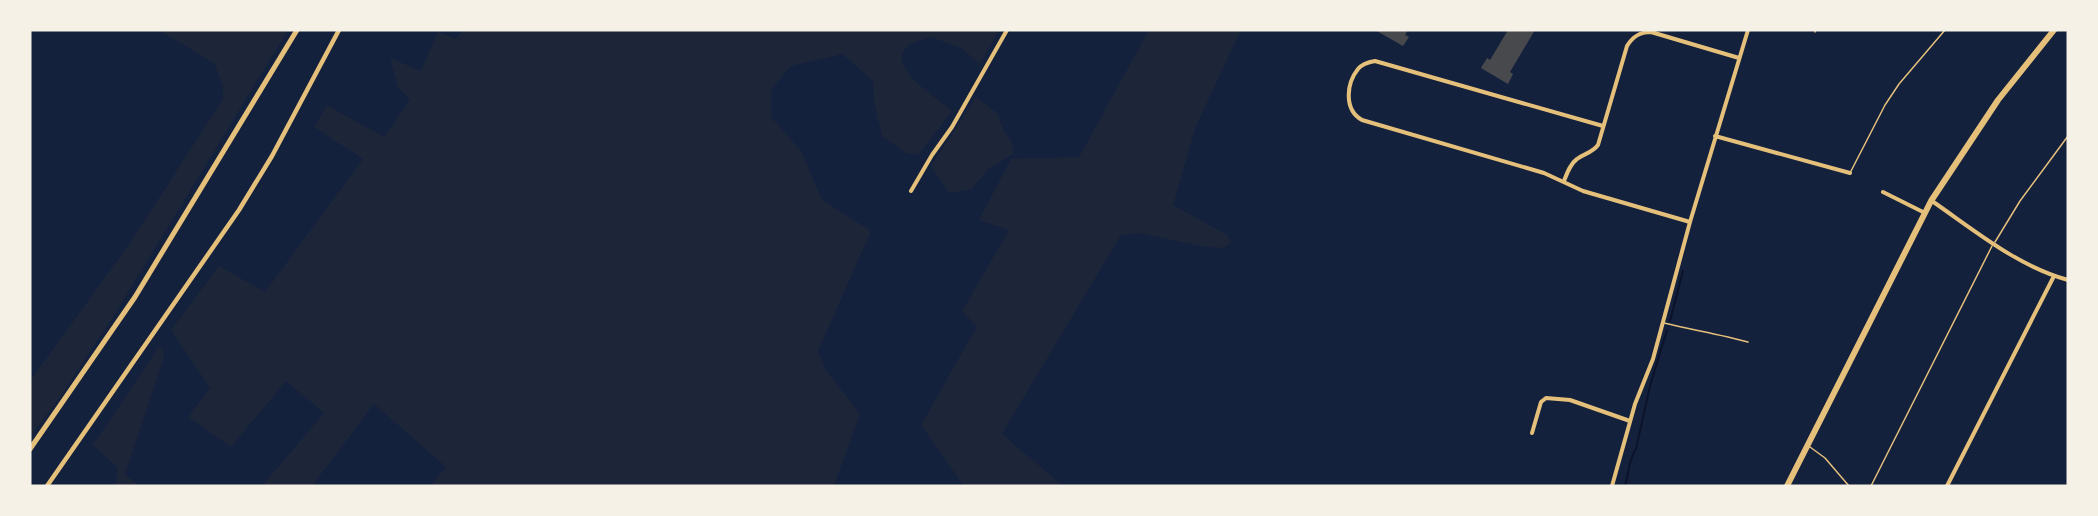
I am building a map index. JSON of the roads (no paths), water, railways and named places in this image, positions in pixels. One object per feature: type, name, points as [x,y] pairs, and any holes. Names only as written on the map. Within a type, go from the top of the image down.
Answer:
[{"type":"highway","points":[[1786,486],[1931,201],[1998,100],[2054,30]]},
{"type":"main road","points":[[30,449],[135,297],[297,30]]},
{"type":"street","points":[[47,486],[239,210],[272,156],[339,30]]},
{"type":"street","points":[[911,191],[932,154],[952,127],[1007,30]]},
{"type":"street","points":[[1612,486],[1635,404],[1653,359],[1690,222],[1748,30]]},
{"type":"street","points":[[1564,181],[1576,160],[1596,147],[1628,46],[1634,37],[1640,33],[1651,32],[1739,58]]},
{"type":"street","points":[[1603,126],[1456,82],[1375,61],[1361,66],[1354,77],[1349,99],[1351,110],[1358,117],[1544,173],[1582,191],[1690,222]]},
{"type":"street","points":[[1715,136],[1850,173]]},
{"type":"street","points":[[1883,192],[1925,213]]},
{"type":"street","points":[[1931,201],[1993,244],[2031,266],[2068,280]]},
{"type":"street","points":[[1947,486],[2054,276]]},
{"type":"street","points":[[1532,433],[1540,402],[1546,398],[1570,400],[1630,421]]},
{"type":"lane","points":[[1850,173],[1885,105],[1899,84],[1946,30]]},
{"type":"lane","points":[[1871,486],[1993,244],[2020,201],[2068,136]]},
{"type":"lane","points":[[1663,323],[1709,334],[1719,333],[1748,342]]},
{"type":"lane","points":[[1806,446],[1824,458],[1849,486]]},
{"type":"waterway","points":[[1670,321],[1683,271]]},
{"type":"waterway","points":[[1625,486],[1650,386],[1667,330]]}]
